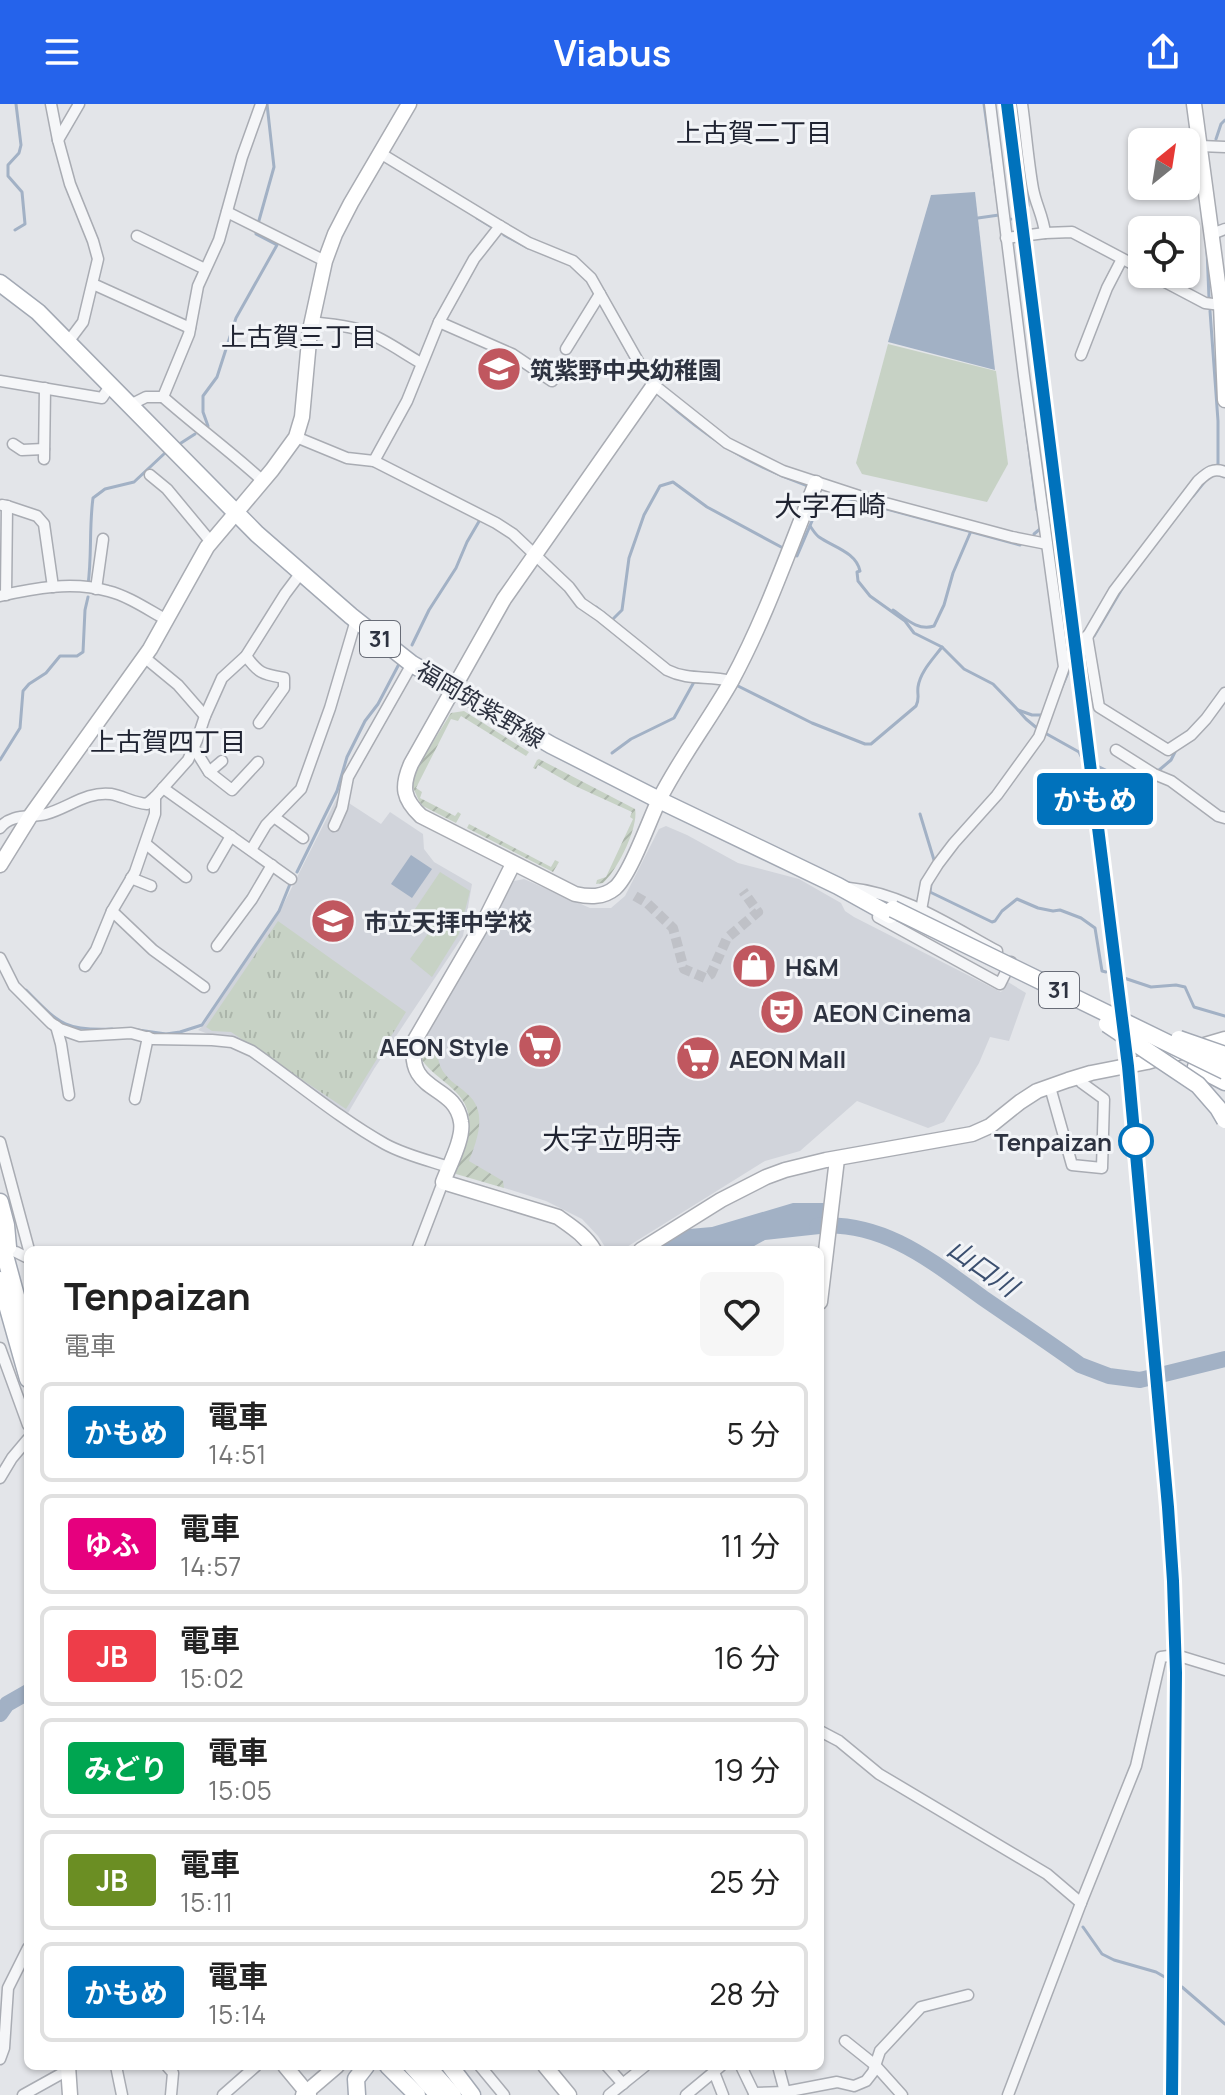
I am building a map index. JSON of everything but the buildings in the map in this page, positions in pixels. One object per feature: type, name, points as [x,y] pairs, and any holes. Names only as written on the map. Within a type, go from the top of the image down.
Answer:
[{"type":"main road","name":"福岡筑紫野線","points":[[0,283],[38,312],[300,574],[412,664],[551,745],[659,800],[1225,1071]]},
{"type":"main road","name":"福岡筑紫野線","points":[[891,912],[1015,980],[1225,1082]]},
{"type":"main road","points":[[1077,999],[1225,1055]]},
{"type":"main road","points":[[1107,1024],[1198,1085],[1225,1120]]},
{"type":"main road","points":[[0,1202],[6,1225],[5,1276]]},
{"type":"main road","points":[[0,1237],[5,1276],[23,1344]]},
{"type":"main road","points":[[0,1311],[23,1344]]},
{"type":"main road","points":[[357,2095],[356,2079],[363,2070]]},
{"type":"main road","points":[[392,2070],[417,2095]]},
{"type":"main road","points":[[416,2070],[438,2095]]},
{"type":"main road","points":[[431,2070],[453,2095]]},
{"type":"main road","points":[[453,2070],[472,2095]]},
{"type":"street","points":[[51,104],[70,184],[98,259],[83,322],[68,342]]},
{"type":"street","points":[[58,140],[79,104]]},
{"type":"street","points":[[163,397],[190,328],[198,286],[219,240],[242,157],[261,104]]},
{"type":"street","points":[[0,865],[31,815],[144,657],[211,542],[296,437],[302,417],[311,322],[325,261],[341,224],[409,104]]},
{"type":"street","points":[[921,910],[926,883],[938,864],[997,795],[1039,737],[1064,667],[990,104]]},
{"type":"street","points":[[1022,104],[1033,189],[1044,218],[1045,233]]},
{"type":"street","points":[[1194,104],[1197,128]]},
{"type":"street","points":[[1225,147],[1200,146],[1218,232],[1225,400]]},
{"type":"street","points":[[380,153],[529,243],[583,268],[654,385],[727,443],[783,471],[816,483],[1047,544]]},
{"type":"street","points":[[227,212],[325,261]]},
{"type":"street","points":[[374,461],[407,401],[439,322],[474,259],[500,226]]},
{"type":"street","points":[[1006,238],[1072,232],[1128,262]]},
{"type":"street","points":[[137,236],[205,269]]},
{"type":"street","points":[[1081,355],[1107,288],[1122,259]]},
{"type":"street","points":[[93,284],[190,328]]},
{"type":"street","points":[[1177,288],[1205,303],[1223,308]]},
{"type":"street","points":[[566,349],[600,294]]},
{"type":"street","points":[[311,322],[358,329],[421,363]]},
{"type":"street","points":[[439,322],[512,354],[552,381]]},
{"type":"street","points":[[0,381],[102,398],[110,386]]},
{"type":"street","points":[[654,385],[504,599],[406,776],[404,786],[407,800],[421,816],[575,894],[590,897],[615,889],[684,754],[731,681],[774,590],[816,483]]},
{"type":"street","points":[[13,444],[22,450],[44,454],[45,388]]},
{"type":"street","points":[[130,405],[146,397],[163,397],[263,481]]},
{"type":"street","points":[[296,437],[347,458],[374,461],[496,523],[513,534],[569,587],[581,603],[667,670],[693,679],[710,677],[731,681]]},
{"type":"street","points":[[1064,658],[1079,651],[1114,591],[1198,481],[1208,471],[1218,469],[1225,472]]},
{"type":"street","points":[[150,475],[167,489],[211,542]]},
{"type":"street","points":[[53,587],[44,524],[37,516],[3,506],[3,596],[53,587],[96,589],[126,598],[165,619]]},
{"type":"street","points":[[96,589],[103,539]]},
{"type":"street","points":[[0,828],[7,821],[44,815],[86,797],[110,794],[147,804],[188,760],[222,678],[246,656],[300,574]]},
{"type":"street","points":[[251,850],[266,825],[301,789],[330,708],[356,620]]},
{"type":"street","points":[[1087,636],[1099,707],[1168,750],[1191,735],[1225,693]]},
{"type":"street","points":[[246,656],[257,671],[284,678],[284,688],[259,723]]},
{"type":"street","points":[[144,657],[178,685],[205,716]]},
{"type":"street","points":[[334,826],[342,808],[348,777],[412,664]]},
{"type":"street","points":[[194,748],[209,772],[229,790],[258,762]]},
{"type":"street","points":[[1116,750],[1171,781],[1225,818]]},
{"type":"street","points":[[209,772],[222,761]]},
{"type":"street","points":[[163,788],[291,879]]},
{"type":"street","points":[[85,966],[96,950],[146,844],[155,814],[155,797]]},
{"type":"street","points":[[274,817],[303,838]]},
{"type":"street","points":[[213,867],[231,836]]},
{"type":"street","points":[[146,844],[186,877]]},
{"type":"street","points":[[419,1246],[461,1133],[461,1120],[448,1098],[422,1080],[414,1068],[412,1055],[415,1040],[486,918],[513,864]]},
{"type":"street","points":[[217,946],[252,899],[272,865]]},
{"type":"street","points":[[131,878],[151,886]]},
{"type":"street","points":[[845,889],[872,890],[921,910],[1012,960],[1000,984],[860,907],[845,889]]},
{"type":"street","points":[[112,911],[153,950],[204,987]]},
{"type":"street","points":[[0,958],[14,986],[56,1026],[80,1036],[131,1033],[148,1037],[232,1042],[252,1051],[387,1145],[449,1167]]},
{"type":"street","points":[[56,1026],[69,1095]]},
{"type":"street","points":[[135,1099],[148,1037]]},
{"type":"street","points":[[647,1246],[721,1200],[785,1170],[972,1134],[990,1126],[1037,1091],[1077,1077],[1147,1062],[1225,1039]]},
{"type":"street","points":[[1050,1087],[1072,1165],[1102,1168],[1104,1099],[1077,1077]]},
{"type":"street","points":[[0,1142],[28,1246]]},
{"type":"street","points":[[824,1273],[837,1159]]},
{"type":"street","points":[[443,1182],[558,1217],[575,1228],[592,1246]]},
{"type":"street","points":[[16,1252],[24,1256]]},
{"type":"street","points":[[0,1348],[24,1414]]},
{"type":"street","points":[[0,1478],[24,1444]]},
{"type":"street","points":[[1008,2095],[1136,1766],[1161,1657],[1176,1655],[1225,1670]]},
{"type":"street","points":[[824,1733],[839,1741],[879,1774],[1047,1874],[1081,1903]]},
{"type":"street","points":[[0,2059],[4,2048],[8,1988],[24,1958]]},
{"type":"street","points":[[743,2070],[755,2094],[837,2082],[854,2086],[866,2081],[880,2051],[921,2007],[968,1995]]},
{"type":"street","points":[[845,2041],[875,2065],[902,2095]]},
{"type":"street","points":[[23,2095],[65,2070]]},
{"type":"street","points":[[68,2070],[70,2095]]},
{"type":"street","points":[[117,2070],[122,2095]]},
{"type":"street","points":[[171,2095],[174,2070]]},
{"type":"street","points":[[223,2095],[251,2070]]},
{"type":"street","points":[[288,2070],[306,2094],[333,2070]]},
{"type":"street","points":[[483,2070],[504,2095]]},
{"type":"street","points":[[548,2070],[569,2095]]},
{"type":"street","points":[[611,2070],[623,2084]]},
{"type":"street","points":[[609,2095],[640,2070]]},
{"type":"street","points":[[686,2095],[716,2070]]},
{"type":"street","points":[[717,2070],[723,2095]]},
{"type":"street","points":[[779,2070],[785,2092]]},
{"type":"shaded area","points":[[338,796],[381,824],[390,812],[423,834],[424,849],[434,862],[472,884],[463,936],[348,1113],[230,1035],[208,1034],[198,1030],[281,909]]},
{"type":"shaded area","name":"AEON Mall","points":[[666,826],[687,835],[738,863],[799,879],[841,903],[845,911],[854,917],[1001,992],[1008,982],[1026,993],[1009,1041],[990,1037],[979,1063],[944,1122],[928,1128],[857,1101],[800,1151],[765,1161],[628,1246],[604,1246],[582,1219],[546,1201],[460,1174],[471,1118],[462,1094],[442,1077],[425,1038],[514,881],[524,879],[590,908],[611,908],[625,896],[659,829]]},
{"type":"green space","points":[[888,344],[996,371],[1008,464],[987,502],[862,474],[856,463]]},
{"type":"green space","points":[[464,711],[529,752],[526,756],[461,716],[458,721],[451,719],[416,788],[422,792],[420,798],[455,816],[458,812],[461,814],[456,823],[423,806],[412,785],[416,769],[451,713]]},
{"type":"green space","points":[[539,759],[635,809],[634,826],[626,848],[603,883],[596,884],[597,880],[606,877],[633,819],[630,817],[632,812],[538,765],[536,769],[533,768]]},
{"type":"green space","points":[[469,824],[551,867],[555,860],[559,862],[553,872],[467,828]]},
{"type":"green space","points":[[440,872],[470,891],[459,934],[432,977],[410,959],[432,928],[413,912]]},
{"type":"green space","points":[[278,921],[406,1012],[346,1109],[231,1032],[212,1031],[206,1027]]},
{"type":"green space","points":[[424,1036],[434,1045],[445,1074],[470,1096],[477,1107],[478,1130],[469,1161],[503,1181],[504,1188],[456,1174],[457,1160],[469,1126],[467,1108],[456,1092],[419,1055]]},
{"type":"water","points":[[975,192],[995,370],[888,342],[931,195]]},
{"type":"water","points":[[411,855],[432,869],[412,898],[391,884]]},
{"type":"water","points":[[793,1203],[825,1203],[820,1234],[765,1240],[754,1246],[655,1246],[689,1229],[712,1227]]},
{"type":"waterway","points":[[15,230],[25,224],[22,192],[8,176],[8,165],[19,153],[21,145],[16,104]]},
{"type":"waterway","points":[[258,224],[274,167],[267,104]]},
{"type":"waterway","points":[[984,104],[997,197]]},
{"type":"waterway","points":[[1216,139],[1225,120]]},
{"type":"waterway","points":[[1028,190],[1028,206]]},
{"type":"waterway","points":[[978,218],[999,215]]},
{"type":"waterway","points":[[477,218],[490,226]]},
{"type":"waterway","points":[[205,430],[208,426],[203,412],[203,396],[217,377],[236,318],[277,245],[256,232]]},
{"type":"waterway","points":[[504,235],[528,248]]},
{"type":"waterway","points":[[1207,250],[1209,298]]},
{"type":"waterway","points":[[1210,311],[1218,464]]},
{"type":"waterway","points":[[622,342],[638,371]]},
{"type":"waterway","points":[[659,395],[728,448],[766,469],[808,486]]},
{"type":"waterway","points":[[1022,395],[1037,510]]},
{"type":"waterway","points":[[181,443],[195,434]]},
{"type":"waterway","points":[[88,585],[93,498],[105,489],[134,482],[165,453]]},
{"type":"waterway","points":[[1193,496],[1206,480]]},
{"type":"waterway","points":[[596,607],[612,620],[622,610],[629,558],[644,515],[660,486],[673,482],[707,507],[783,548]]},
{"type":"waterway","points":[[794,554],[797,556],[815,514],[831,494],[1020,545]]},
{"type":"waterway","points":[[412,645],[481,518]]},
{"type":"waterway","points":[[1034,534],[1040,525]]},
{"type":"waterway","points":[[810,526],[819,537],[854,559],[860,571],[857,572],[858,581],[870,596],[905,621],[914,633],[942,647],[964,669],[993,684],[1018,710],[1042,715]]},
{"type":"waterway","points":[[893,610],[917,626],[934,626],[971,531]]},
{"type":"waterway","points":[[1094,636],[1123,587]]},
{"type":"waterway","points":[[0,760],[20,728],[23,691],[46,673],[60,656],[77,656],[83,652],[88,597]]},
{"type":"waterway","points":[[736,685],[812,723],[871,744],[916,706],[921,676],[942,647]]},
{"type":"waterway","points":[[1079,664],[1085,662],[1084,654]]},
{"type":"waterway","points":[[297,872],[337,791],[347,757],[399,664]]},
{"type":"waterway","points":[[1061,689],[1071,666]]},
{"type":"waterway","points":[[612,753],[631,739],[674,718],[694,682],[698,681]]},
{"type":"waterway","points":[[1018,710],[1038,729]]},
{"type":"waterway","points":[[1045,733],[1079,752],[1082,758]]},
{"type":"waterway","points":[[1158,771],[1171,760],[1176,750]]},
{"type":"waterway","points":[[1091,763],[1134,784],[1141,784],[1152,775]]},
{"type":"waterway","points":[[920,814],[934,860]]},
{"type":"waterway","points":[[131,1029],[166,1034],[202,1025],[279,911],[290,884]]},
{"type":"waterway","points":[[931,884],[930,892],[992,922],[1017,899],[1038,908],[1060,910],[1081,918],[1095,928],[1102,971],[1106,972]]},
{"type":"waterway","points":[[1118,976],[1151,987],[1185,987],[1194,1007],[1225,1016]]},
{"type":"waterway","points":[[26,990],[63,1023],[83,1028],[112,1029]]},
{"type":"waterway","name":"山口川","points":[[817,1226],[864,1230],[906,1246],[1080,1365],[1109,1376],[1140,1380],[1225,1359]]},
{"type":"waterway","name":"山口川","points":[[0,1714],[7,1704],[24,1694]]},
{"type":"waterway","points":[[1083,1927],[1102,1954],[1156,1972],[1182,1987],[1225,2024]]},
{"type":"tunnel","points":[[635,896],[673,928],[684,969],[705,978],[711,974],[727,938],[758,912],[743,891]]},
{"type":"railway","points":[[1007,104],[1128,1066],[1158,1391],[1176,1655],[1172,2095]]},
{"type":"train","name":"かもめ","points":[[1007,104],[1128,1066],[1168,1507],[1176,1673],[1172,2095]]},
{"type":"place","name":"筑紫野中央幼稚園","points":[[499,369]]},
{"type":"place","name":"市立天拝中学校","points":[[333,921]]},
{"type":"place","name":"H&M","points":[[754,966]]},
{"type":"place","name":"AEON Cinema","points":[[782,1012]]},
{"type":"place","name":"AEON Style","points":[[540,1046]]},
{"type":"place","name":"AEON Mall","points":[[698,1058]]},
{"type":"place","name":"Tenpaizan","points":[[1136,1141]]},
{"type":"district","name":"上古賀二丁目","points":[[754,132]]},
{"type":"district","name":"上古賀三丁目","points":[[299,336]]},
{"type":"district","name":"大字石崎","points":[[830,505]]},
{"type":"district","name":"上古賀四丁目","points":[[168,741]]},
{"type":"district","name":"大字立明寺","points":[[612,1138]]}]
